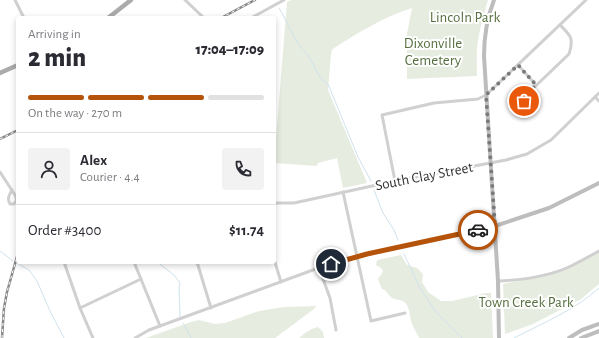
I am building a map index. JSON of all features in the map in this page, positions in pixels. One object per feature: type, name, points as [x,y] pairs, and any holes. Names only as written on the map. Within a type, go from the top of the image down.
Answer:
[{"type":"main road","points":[[111,16],[131,0]]},
{"type":"main road","points":[[494,0],[487,22],[484,39],[484,56],[498,281],[499,338]]},
{"type":"main road","points":[[0,73],[16,66]]},
{"type":"main road","points":[[495,226],[549,208],[599,183]]},
{"type":"main road","points":[[569,338],[582,330],[599,324]]},
{"type":"main road","points":[[581,338],[599,331]]},
{"type":"street","points":[[15,0],[23,16]]},
{"type":"street","points":[[185,0],[202,16]]},
{"type":"street","points":[[255,16],[284,0]]},
{"type":"street","points":[[395,181],[382,115],[434,103],[478,100],[486,95],[586,0]]},
{"type":"street","points":[[522,99],[568,54],[572,40],[568,33],[560,25]]},
{"type":"street","points":[[518,65],[536,85]]},
{"type":"street","name":"South Clay Street","points":[[276,204],[294,203],[527,154],[551,140],[599,93]]},
{"type":"street","points":[[595,97],[599,102]]},
{"type":"street","points":[[0,172],[13,191]]},
{"type":"street","points":[[343,192],[370,321],[405,313]]},
{"type":"street","points":[[135,338],[160,326],[318,268],[357,257],[495,226]]},
{"type":"street","points":[[498,281],[518,280],[554,272],[571,266],[599,251]]},
{"type":"street","points":[[65,264],[80,308],[93,338]]},
{"type":"street","points":[[135,264],[160,326]]},
{"type":"street","points":[[198,264],[211,308]]},
{"type":"street","points":[[276,264],[282,282]]},
{"type":"street","points":[[318,268],[330,298],[336,330]]},
{"type":"street","points":[[80,308],[141,279]]},
{"type":"green space","points":[[291,0],[488,0],[477,45],[477,76],[407,79],[407,34],[412,8],[402,11],[362,31],[334,48],[331,54],[328,90],[367,183],[343,188],[337,158],[318,163],[317,166],[276,163],[276,138],[287,2]]},
{"type":"green space","name":"Town Creek Park","points":[[599,251],[599,284],[581,299],[533,324],[505,334],[503,284],[536,277],[571,266]]},
{"type":"green space","points":[[401,255],[407,265],[417,268],[423,274],[422,282],[428,292],[441,301],[452,301],[491,293],[493,338],[419,338],[412,324],[406,303],[392,298],[385,290],[382,289],[378,278],[383,271],[376,265],[377,260]]},
{"type":"green space","points":[[316,306],[275,338],[146,338],[199,320],[215,324],[225,323],[259,311],[284,307]]},
{"type":"green space","points":[[318,327],[323,332],[324,338],[299,338],[308,331]]},
{"type":"waterway","points":[[279,8],[295,39],[302,49]]},
{"type":"waterway","points":[[304,51],[311,59],[320,77],[328,84],[358,157],[371,181]]},
{"type":"waterway","points":[[374,190],[383,213],[394,230],[398,240]]},
{"type":"waterway","points":[[0,251],[13,261]]},
{"type":"waterway","points":[[404,254],[420,288],[435,311],[462,338]]},
{"type":"waterway","points":[[19,264],[29,270],[37,281],[64,338]]},
{"type":"waterway","points":[[160,264],[174,275],[180,283],[180,317]]},
{"type":"waterway","points":[[514,338],[569,310],[599,288]]},
{"type":"waterway","points":[[183,323],[191,338]]},
{"type":"railway","points":[[225,16],[255,0]]},
{"type":"railway","points":[[0,139],[16,131]]},
{"type":"railway","points":[[2,338],[4,308],[16,260]]},
{"type":"way so far","points":[[478,230],[495,226],[486,95],[518,65],[536,85],[522,99],[524,101]]},
{"type":"route","points":[[331,264],[367,254],[478,230]]},
{"type":"park label","name":"Lincoln Park","points":[[465,17]]},
{"type":"park label","name":"Dixonville Cemetery","points":[[433,52]]}]
